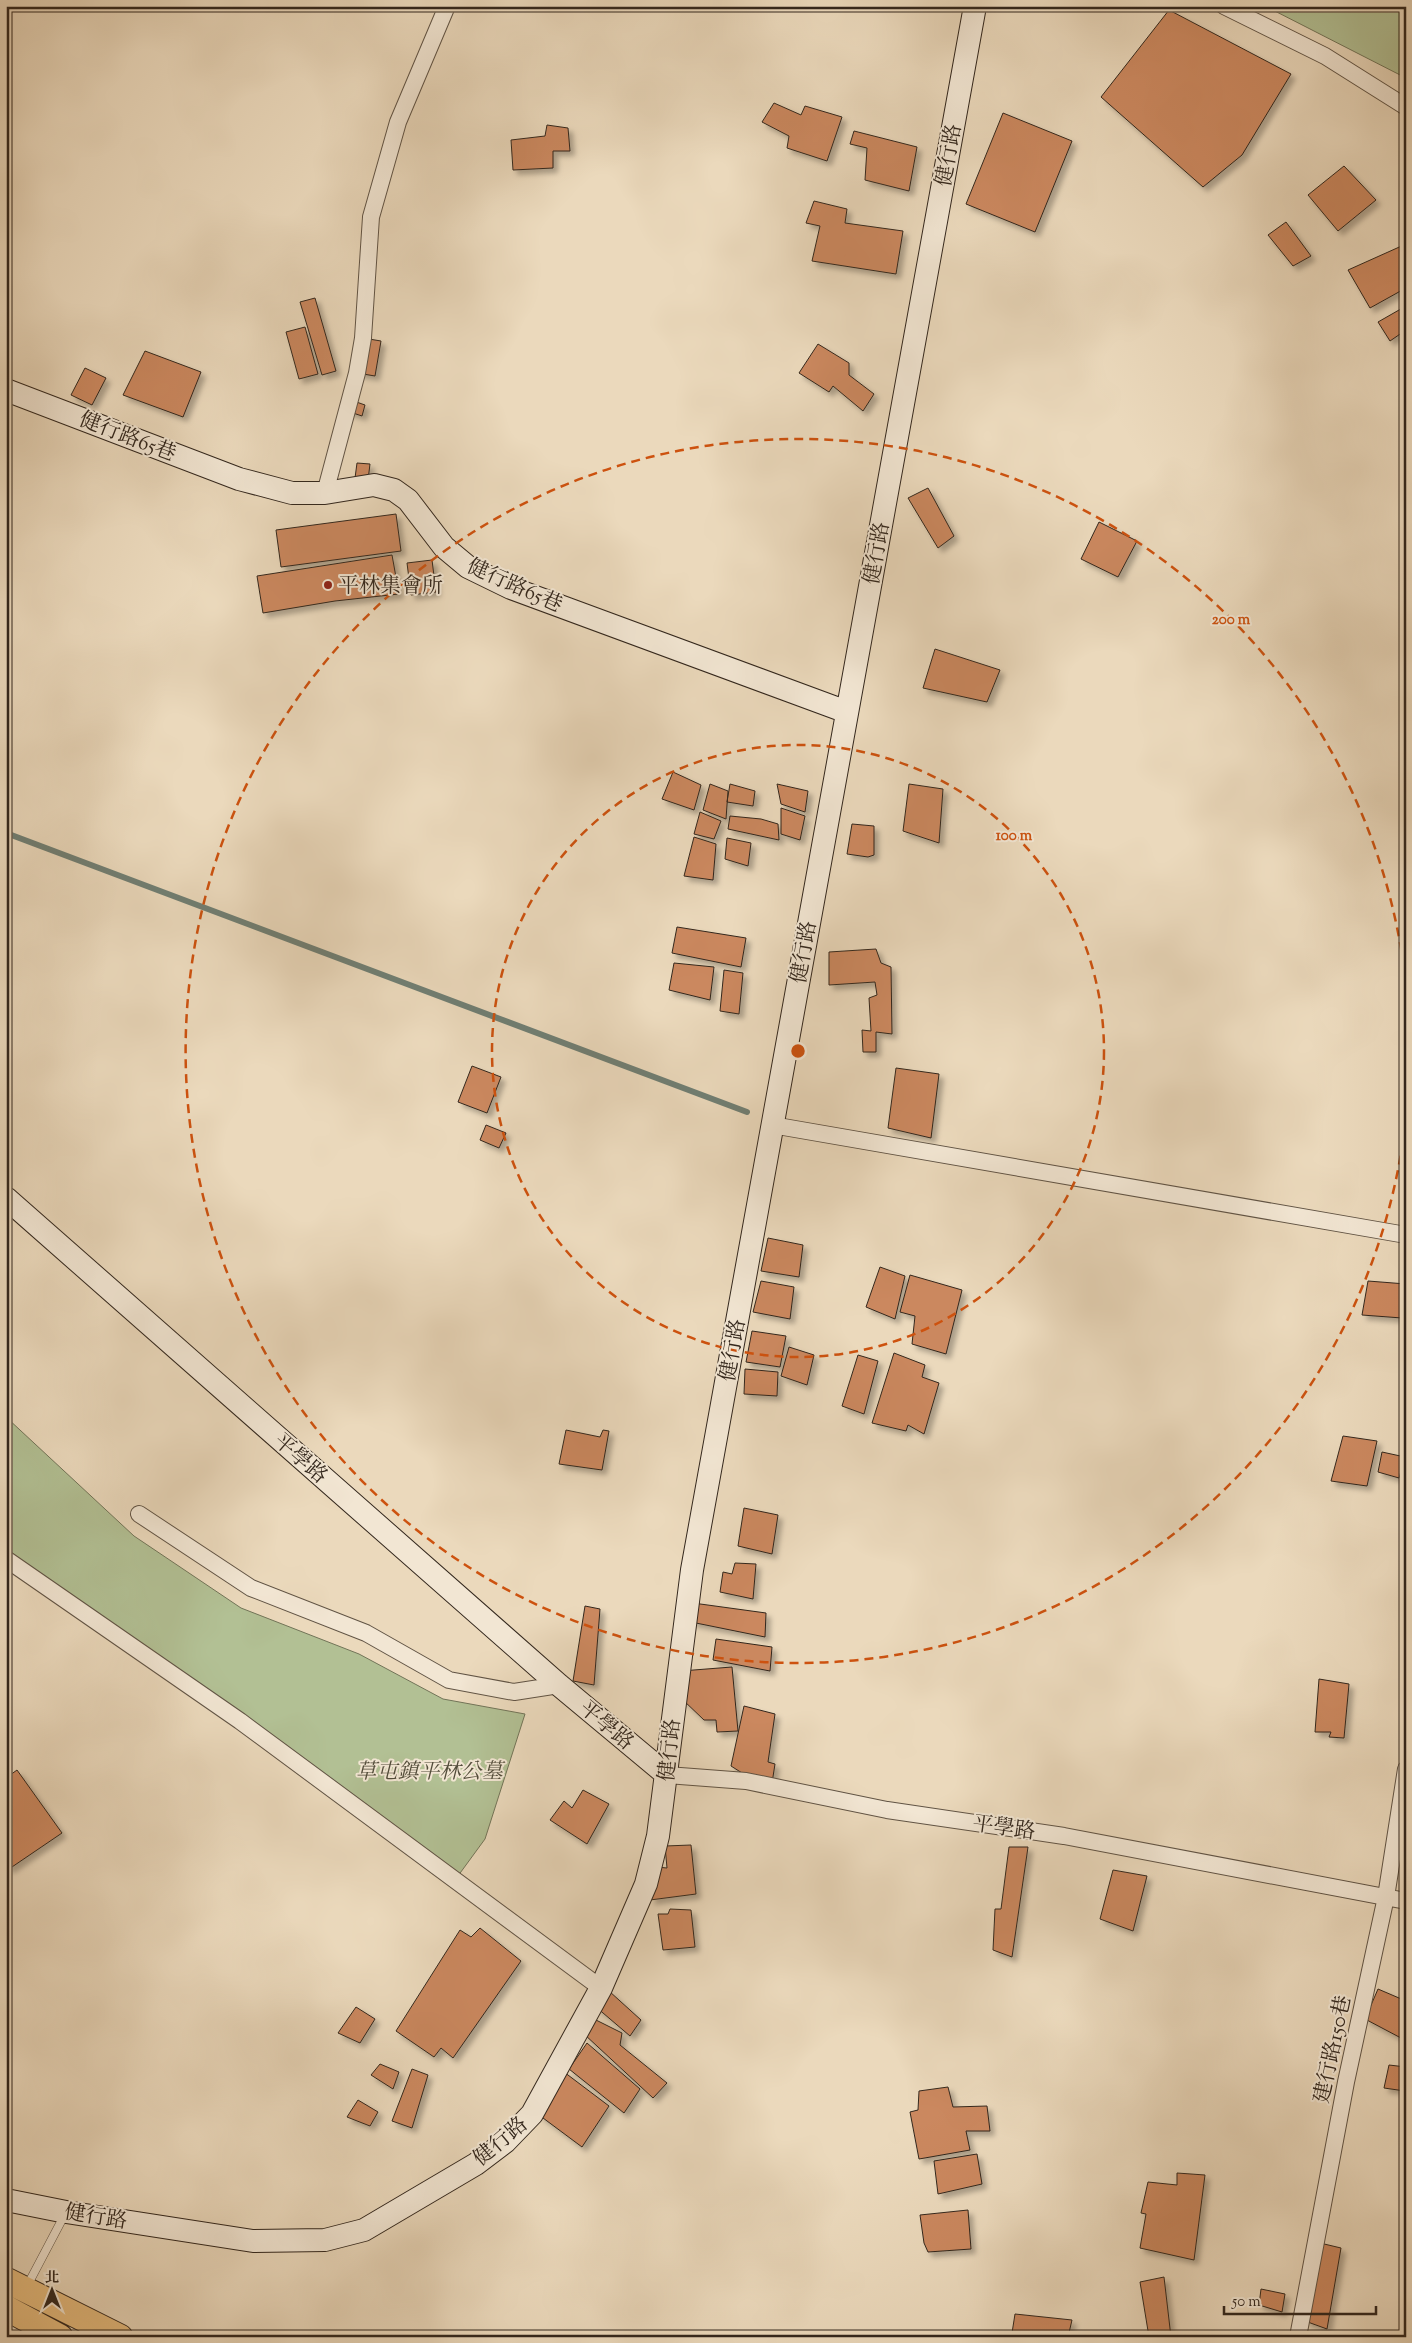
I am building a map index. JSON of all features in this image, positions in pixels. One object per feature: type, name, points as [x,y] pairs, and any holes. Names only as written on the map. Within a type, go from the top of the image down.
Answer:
[{"type":"main road","points":[[14,2297],[60,2337]]},
{"type":"main road","points":[[14,2297],[120,2337]]},
{"type":"street","points":[[326,493],[362,347],[371,217],[398,122],[447,6]]},
{"type":"street","name":"健行路","points":[[6,2200],[66,2212],[253,2241],[325,2240],[364,2230],[476,2164],[512,2135],[532,2114],[600,1988],[646,1884],[658,1836],[667,1775],[674,1703],[692,1570],[975,6]]},
{"type":"street","points":[[1224,6],[1324,56],[1406,107]]},
{"type":"street","name":"健行路65巷","points":[[6,390],[238,479],[292,493],[326,493],[374,486],[394,490],[408,500],[444,547],[477,571],[511,588],[847,712]]},
{"type":"street","points":[[772,1125],[1406,1235]]},
{"type":"street","name":"平學路","points":[[6,1198],[559,1685],[667,1775],[746,1781],[887,1810],[1064,1836],[1406,1901]]},
{"type":"street","points":[[139,1514],[251,1588],[366,1632],[449,1680],[514,1692],[559,1685]]},
{"type":"street","points":[[6,1558],[240,1721],[600,1988]]},
{"type":"street","name":"建行路150巷","points":[[1298,2337],[1346,2082],[1386,1897],[1406,1769]]},
{"type":"lane","points":[[14,2297],[66,2212]]},
{"type":"green space","points":[[1265,6],[1406,6],[1406,78]]},
{"type":"green space","name":"草屯鎮平林公墓","points":[[6,1417],[134,1536],[241,1608],[359,1654],[443,1699],[525,1714],[485,1839],[455,1880],[6,1558]]},
{"type":"building","points":[[1169,10],[1291,74],[1242,155],[1203,187],[1101,97]]},
{"type":"building","points":[[774,103],[801,115],[805,106],[842,117],[827,161],[787,148],[789,136],[762,122]]},
{"type":"building","points":[[1003,113],[1072,141],[1035,232],[966,204]]},
{"type":"building","points":[[547,125],[568,128],[570,151],[553,151],[553,168],[513,170],[511,140],[545,136]]},
{"type":"building","points":[[854,131],[917,147],[909,191],[865,180],[867,148],[850,144]]},
{"type":"building","points":[[1344,166],[1376,200],[1338,231],[1308,195]]},
{"type":"building","points":[[814,201],[847,209],[845,223],[903,231],[896,274],[812,261],[820,226],[806,223]]},
{"type":"building","points":[[1286,222],[1311,256],[1293,266],[1268,235]]},
{"type":"building","points":[[1406,244],[1406,288],[1370,308],[1348,270]]},
{"type":"building","points":[[315,298],[336,371],[322,375],[300,302]]},
{"type":"building","points":[[1406,306],[1406,330],[1390,341],[1378,322]]},
{"type":"building","points":[[305,327],[318,374],[299,379],[286,332]]},
{"type":"building","points":[[363,338],[381,341],[375,376],[357,373]]},
{"type":"building","points":[[818,344],[849,363],[849,375],[874,394],[863,411],[833,386],[829,392],[799,373]]},
{"type":"building","points":[[145,351],[201,372],[183,417],[123,395]]},
{"type":"building","points":[[85,368],[106,378],[92,405],[71,395]]},
{"type":"building","points":[[345,398],[365,405],[362,416],[341,409]]},
{"type":"building","points":[[357,463],[370,464],[368,480],[355,478]]},
{"type":"building","points":[[928,488],[954,536],[938,548],[908,498]]},
{"type":"building","points":[[396,514],[401,551],[281,567],[276,530]]},
{"type":"building","points":[[1099,522],[1137,541],[1118,577],[1081,559]]},
{"type":"building","name":"平林集會所","points":[[392,555],[399,594],[335,601],[263,613],[257,576]]},
{"type":"building","points":[[432,560],[436,592],[411,595],[407,563]]},
{"type":"building","points":[[935,649],[1000,670],[987,702],[923,688]]},
{"type":"building","points":[[673,772],[701,785],[694,810],[662,799]]},
{"type":"building","points":[[710,784],[728,791],[726,819],[703,810]]},
{"type":"building","points":[[730,784],[755,791],[753,806],[727,802]]},
{"type":"building","points":[[777,784],[808,791],[805,812],[781,804]]},
{"type":"building","points":[[909,784],[943,789],[939,843],[903,831]]},
{"type":"building","points":[[781,808],[805,816],[800,840],[781,834]]},
{"type":"building","points":[[700,812],[721,821],[714,839],[694,834]]},
{"type":"building","points":[[730,816],[761,819],[778,824],[779,840],[728,829]]},
{"type":"building","points":[[852,824],[874,826],[874,855],[868,857],[847,854]]},
{"type":"building","points":[[694,837],[716,844],[713,880],[684,876]]},
{"type":"building","points":[[727,838],[751,843],[748,866],[725,859]]},
{"type":"building","points":[[677,927],[746,938],[741,967],[672,953]]},
{"type":"building","points":[[876,949],[881,963],[891,967],[892,1034],[876,1032],[876,1052],[863,1052],[862,1030],[871,1031],[869,998],[877,995],[875,982],[829,985],[829,952]]},
{"type":"building","points":[[674,963],[714,967],[710,1000],[669,990]]},
{"type":"building","points":[[724,970],[743,973],[739,1014],[720,1011]]},
{"type":"building","points":[[472,1066],[501,1077],[487,1113],[458,1102]]},
{"type":"building","points":[[896,1068],[939,1074],[931,1138],[888,1128]]},
{"type":"building","points":[[486,1125],[506,1133],[499,1148],[480,1140]]},
{"type":"building","points":[[768,1238],[803,1245],[799,1277],[761,1271]]},
{"type":"building","points":[[880,1267],[905,1276],[895,1319],[866,1307]]},
{"type":"building","points":[[910,1275],[962,1290],[946,1354],[912,1344],[915,1316],[900,1312]]},
{"type":"building","points":[[761,1281],[794,1287],[790,1319],[753,1312]]},
{"type":"building","points":[[1368,1281],[1406,1284],[1402,1318],[1362,1315]]},
{"type":"building","points":[[752,1331],[786,1336],[780,1367],[746,1362]]},
{"type":"building","points":[[789,1347],[814,1355],[807,1385],[781,1376]]},
{"type":"building","points":[[894,1353],[925,1365],[922,1377],[939,1383],[924,1434],[908,1425],[906,1431],[872,1423]]},
{"type":"building","points":[[858,1355],[878,1361],[864,1414],[842,1406]]},
{"type":"building","points":[[745,1369],[778,1372],[777,1396],[744,1394]]},
{"type":"building","points":[[566,1430],[600,1437],[603,1430],[609,1431],[602,1470],[559,1464]]},
{"type":"building","points":[[1343,1436],[1377,1441],[1367,1486],[1331,1481]]},
{"type":"building","points":[[1382,1452],[1405,1457],[1399,1478],[1378,1472]]},
{"type":"building","points":[[744,1508],[778,1515],[772,1554],[738,1546]]},
{"type":"building","points":[[735,1563],[756,1564],[753,1599],[720,1592],[723,1572],[732,1574]]},
{"type":"building","points":[[693,1603],[766,1613],[765,1637],[691,1622]]},
{"type":"building","points":[[585,1606],[600,1609],[594,1685],[573,1681]]},
{"type":"building","points":[[716,1639],[772,1647],[770,1671],[713,1660]]},
{"type":"building","points":[[732,1667],[738,1731],[717,1732],[716,1720],[704,1720],[682,1699],[681,1671]]},
{"type":"building","points":[[1319,1679],[1349,1684],[1344,1738],[1329,1737],[1331,1732],[1315,1732]]},
{"type":"building","points":[[744,1706],[775,1714],[768,1762],[775,1764],[772,1783],[750,1778],[731,1766]]},
{"type":"building","points":[[17,1770],[62,1833],[9,1869],[6,1865],[6,1778]]},
{"type":"building","points":[[583,1790],[609,1804],[587,1844],[550,1820],[564,1801],[572,1808]]},
{"type":"building","points":[[691,1845],[696,1894],[650,1900],[657,1867],[667,1868],[665,1846]]},
{"type":"building","points":[[1009,1847],[1028,1847],[1012,1957],[993,1950],[995,1909],[1001,1909]]},
{"type":"building","points":[[1113,1870],[1147,1876],[1133,1931],[1100,1919]]},
{"type":"building","points":[[670,1909],[691,1910],[695,1947],[663,1950],[658,1914],[668,1914]]},
{"type":"building","points":[[480,1928],[521,1961],[453,2058],[441,2048],[434,2057],[396,2031],[460,1930],[471,1937]]},
{"type":"building","points":[[1378,1989],[1406,2001],[1406,2028],[1401,2038],[1365,2019]]},
{"type":"building","points":[[609,1991],[641,2020],[630,2036],[596,2007]]},
{"type":"building","points":[[356,2007],[375,2019],[360,2043],[338,2033]]},
{"type":"building","points":[[596,2020],[622,2033],[620,2045],[667,2083],[653,2098],[584,2034]]},
{"type":"building","points":[[587,2043],[640,2089],[624,2113],[569,2069]]},
{"type":"building","points":[[380,2064],[399,2072],[393,2089],[371,2075]]},
{"type":"building","points":[[1389,2065],[1406,2067],[1405,2091],[1384,2088]]},
{"type":"building","points":[[412,2069],[428,2075],[412,2128],[392,2121]]},
{"type":"building","points":[[564,2072],[609,2106],[582,2147],[539,2115]]},
{"type":"building","points":[[948,2087],[953,2107],[987,2106],[990,2131],[966,2131],[970,2150],[919,2159],[910,2112],[918,2110],[919,2091]]},
{"type":"building","points":[[358,2100],[378,2112],[370,2126],[347,2117]]},
{"type":"building","points":[[977,2154],[982,2184],[938,2194],[934,2161]]},
{"type":"building","points":[[1177,2173],[1205,2175],[1194,2260],[1140,2248],[1146,2214],[1141,2213],[1148,2182],[1177,2185]]},
{"type":"building","points":[[968,2210],[971,2249],[928,2252],[924,2243],[920,2215]]},
{"type":"building","points":[[1320,2243],[1341,2248],[1327,2329],[1305,2321]]},
{"type":"building","points":[[1164,2277],[1171,2337],[1149,2337],[1140,2282]]},
{"type":"building","points":[[1261,2289],[1285,2294],[1282,2312],[1259,2305]]},
{"type":"building","points":[[1015,2314],[1072,2320],[1068,2337],[1035,2337],[1012,2333]]},
{"type":"waterway","points":[[6,833],[747,1112]]},
{"type":"place","name":"平林集會所","points":[[328,585]]}]
